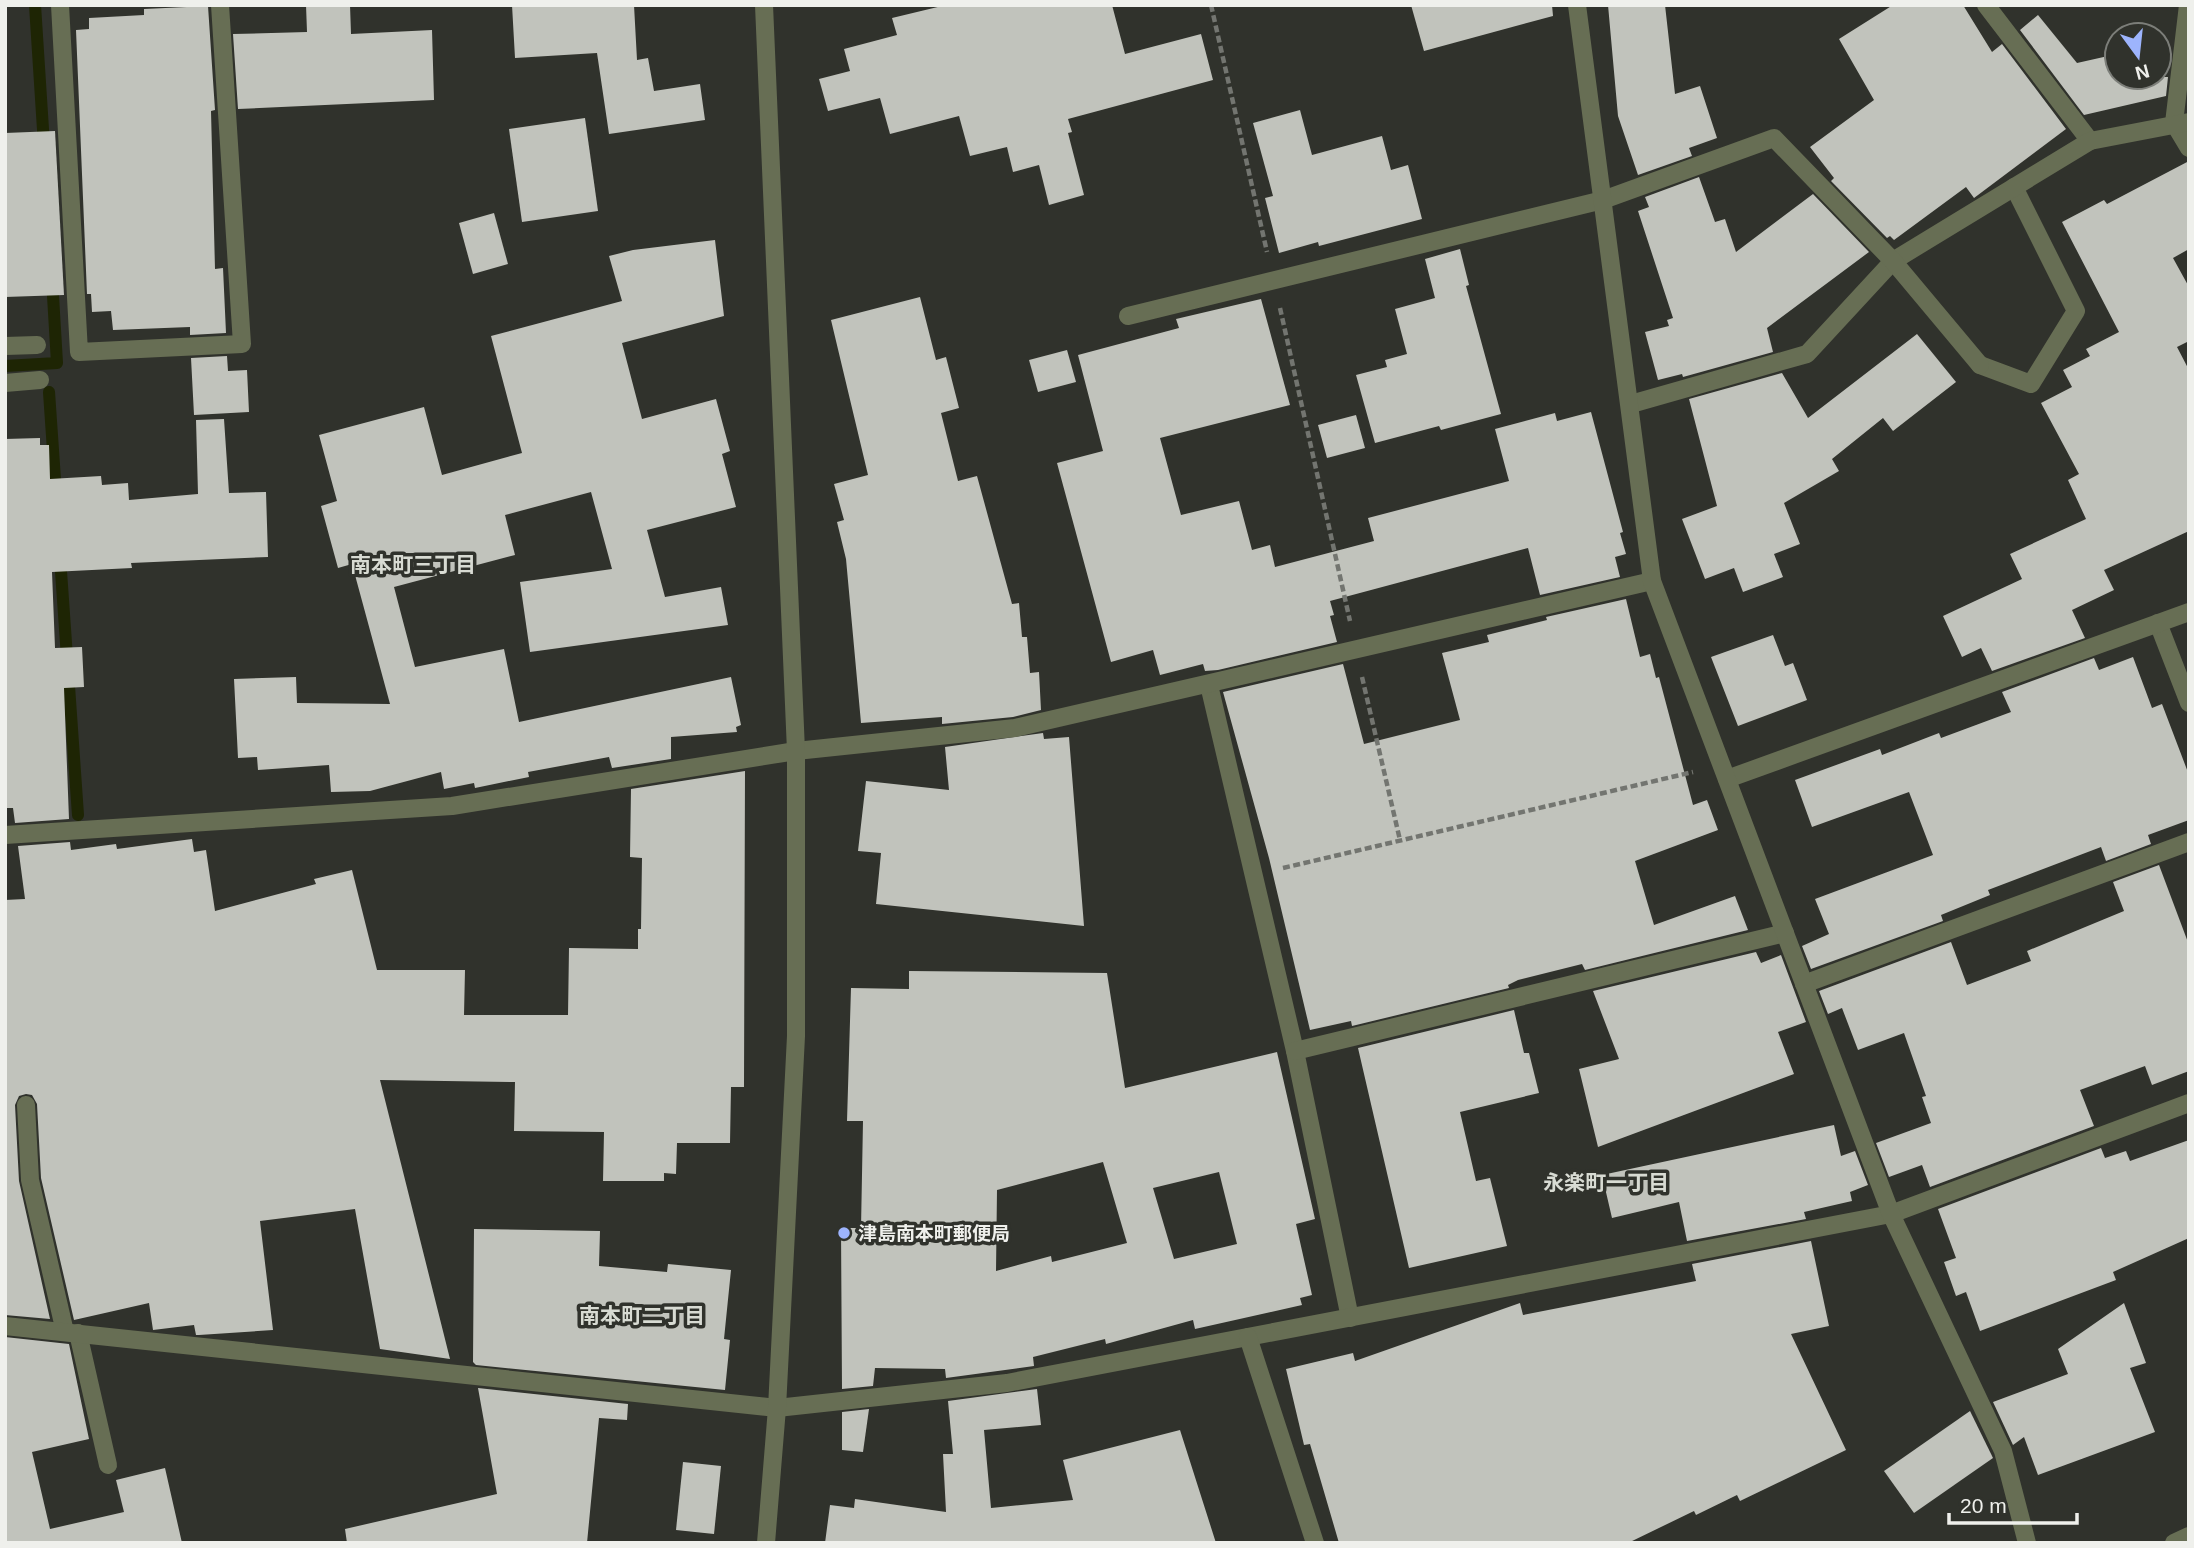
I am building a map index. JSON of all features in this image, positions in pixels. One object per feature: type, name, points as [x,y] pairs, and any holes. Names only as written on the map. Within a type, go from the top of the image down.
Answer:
[{"type":"street","points":[[60,5],[79,352],[242,344],[220,5]]},
{"type":"street","points":[[764,5],[796,751],[796,1036],[777,1408],[766,1543]]},
{"type":"street","points":[[1577,5],[1652,581],[1891,1214],[2003,1451],[2027,1543]]},
{"type":"street","points":[[1986,5],[2090,141]]},
{"type":"street","points":[[2188,5],[2181,123],[2189,148]]},
{"type":"street","points":[[1631,404],[1807,354],[1893,261],[2090,141],[2181,123]]},
{"type":"street","points":[[1128,316],[1604,200],[1774,138],[1893,261],[1980,365],[2031,384],[2076,311],[2014,187]]},
{"type":"street","points":[[5,346],[37,345]]},
{"type":"street","points":[[5,383],[40,380]]},
{"type":"street","points":[[5,835],[452,806],[796,751],[1015,728],[1652,581]]},
{"type":"street","points":[[1724,772],[2189,612]]},
{"type":"street","points":[[2158,623],[2189,703]]},
{"type":"street","points":[[1209,685],[1295,1051],[1350,1318]]},
{"type":"street","points":[[1804,984],[2189,842]]},
{"type":"street","points":[[1295,1051],[1785,933]]},
{"type":"street","points":[[5,1326],[777,1408],[1007,1383],[1891,1214],[2189,1103]]},
{"type":"street","points":[[26,1105],[30,1180],[108,1465]]},
{"type":"street","points":[[1248,1337],[1315,1543]]},
{"type":"street","points":[[2174,1543],[2189,1536]]},
{"type":"path","points":[[1211,5],[1400,840]]},
{"type":"path","points":[[1253,875],[1400,840],[1724,772]]},
{"type":"building","points":[[306,5],[350,5],[351,34],[432,30],[434,100],[238,109],[233,34],[307,32]]},
{"type":"building","points":[[512,5],[634,5],[637,60],[648,58],[654,91],[700,84],[705,120],[609,134],[597,53],[515,58]]},
{"type":"building","points":[[946,5],[1112,5],[1125,54],[1201,34],[1213,80],[1068,119],[1072,132],[1068,133],[1084,195],[1049,205],[1039,165],[1013,172],[1007,147],[970,156],[959,116],[890,134],[880,98],[828,111],[819,79],[850,71],[844,49],[897,35],[892,18]]},
{"type":"building","points":[[1411,5],[1552,5],[1553,16],[1424,51]]},
{"type":"building","points":[[1608,5],[1665,5],[1675,94],[1700,86],[1717,138],[1689,148],[1692,156],[1638,175],[1618,116]]},
{"type":"building","points":[[1893,5],[1963,5],[1992,52],[2002,44],[2066,129],[1974,198],[1966,187],[1894,240],[1890,236],[1887,238],[1831,181],[1834,178],[1810,147],[1874,100],[1839,39]]},
{"type":"building","points":[[208,6],[215,110],[211,111],[215,269],[223,268],[226,333],[190,335],[190,327],[113,330],[111,311],[92,312],[91,294],[87,294],[76,30],[89,29],[89,18],[144,15],[144,9]]},
{"type":"building","points":[[2038,15],[2077,63],[2103,57],[2103,91],[2167,91],[2166,96],[2084,115],[2020,30]]},
{"type":"building","points":[[1300,110],[1312,155],[1382,136],[1391,170],[1408,165],[1422,219],[1319,246],[1318,242],[1279,253],[1265,198],[1273,196],[1253,123]]},
{"type":"building","points":[[585,118],[598,211],[522,222],[509,129]]},
{"type":"building","points":[[55,131],[64,295],[5,297],[5,133]]},
{"type":"building","points":[[2189,161],[2189,249],[2173,258],[2189,287],[2189,341],[2177,347],[2189,370],[2189,531],[2104,570],[2114,590],[2072,610],[2085,638],[1992,671],[1981,648],[1962,657],[1943,616],[2022,579],[2010,554],[2086,519],[2068,480],[2079,474],[2041,403],[2072,387],[2063,370],[2090,356],[2086,349],[2119,332],[2062,222],[2104,200],[2107,204]]},
{"type":"building","points":[[1699,177],[1715,222],[1725,219],[1736,252],[1813,194],[1869,252],[1767,328],[1773,352],[1683,377],[1682,374],[1658,380],[1645,332],[1669,326],[1667,320],[1673,318],[1638,211],[1649,207],[1645,197]]},
{"type":"building","points":[[494,213],[508,264],[473,274],[459,223]]},
{"type":"building","points":[[715,240],[724,316],[622,343],[642,419],[716,399],[730,451],[722,454],[736,507],[647,530],[665,597],[721,587],[728,625],[530,652],[520,582],[612,569],[591,492],[505,515],[515,555],[394,587],[415,667],[504,649],[519,722],[731,677],[741,725],[736,727],[737,732],[671,737],[671,759],[612,768],[609,757],[528,772],[529,777],[475,788],[474,783],[444,789],[441,772],[370,791],[331,792],[329,765],[258,770],[257,757],[238,758],[234,679],[296,677],[297,703],[390,704],[352,564],[338,568],[321,506],[337,501],[319,435],[424,407],[442,475],[522,453],[491,336],[622,301],[609,256],[633,250]]},
{"type":"building","points":[[1460,249],[1469,285],[1466,286],[1501,414],[1441,430],[1439,426],[1375,443],[1356,375],[1387,367],[1385,360],[1407,354],[1395,309],[1435,298],[1425,259]]},
{"type":"building","points":[[920,297],[936,360],[946,357],[959,408],[941,413],[958,481],[977,476],[1012,604],[1019,603],[1022,637],[1027,637],[1030,673],[1039,672],[1041,710],[1013,717],[942,724],[942,717],[861,723],[846,559],[837,522],[844,520],[834,484],[868,475],[831,320]]},
{"type":"building","points":[[1261,299],[1290,405],[1160,438],[1181,515],[1239,501],[1252,550],[1270,545],[1275,567],[1374,541],[1368,518],[1509,481],[1495,429],[1555,413],[1557,421],[1591,412],[1623,532],[1620,533],[1626,554],[1615,557],[1620,577],[1540,595],[1528,548],[1330,601],[1334,615],[1330,616],[1337,642],[1218,670],[1205,671],[1203,664],[1160,675],[1153,650],[1111,662],[1057,463],[1103,451],[1078,355],[1179,328],[1176,319]]},
{"type":"building","points":[[1917,334],[1956,382],[1893,431],[1883,418],[1832,459],[1839,471],[1784,503],[1800,544],[1774,554],[1783,577],[1743,592],[1734,568],[1705,579],[1682,519],[1717,506],[1689,399],[1782,373],[1808,418]]},
{"type":"building","points":[[1067,350],[1076,382],[1038,392],[1029,360]]},
{"type":"building","points":[[227,356],[228,371],[247,370],[249,412],[194,415],[191,358]]},
{"type":"building","points":[[1356,415],[1365,448],[1327,458],[1318,425]]},
{"type":"building","points":[[224,419],[229,493],[266,492],[268,557],[131,563],[132,568],[52,572],[55,648],[82,647],[84,687],[64,688],[69,819],[15,823],[13,808],[5,808],[5,439],[40,438],[40,445],[49,445],[50,479],[101,476],[102,485],[128,483],[129,500],[198,494],[196,420]]},
{"type":"building","points":[[1626,599],[1640,657],[1650,654],[1656,678],[1659,677],[1693,805],[1707,800],[1718,830],[1635,861],[1654,925],[1735,896],[1748,930],[1585,970],[1582,964],[1518,980],[1508,985],[1509,988],[1352,1026],[1351,1021],[1310,1030],[1269,858],[1223,692],[1343,664],[1364,744],[1460,720],[1442,653],[1489,642],[1487,635],[1547,620],[1546,617]]},
{"type":"building","points":[[1773,635],[1785,666],[1793,663],[1807,700],[1738,726],[1711,657]]},
{"type":"building","points":[[2133,657],[2152,708],[2162,704],[2189,775],[2189,820],[2148,835],[2151,844],[2106,861],[2101,847],[1988,890],[1990,895],[1941,915],[1943,921],[1811,969],[1802,946],[1829,934],[1815,899],[1933,855],[1909,792],[1812,827],[1795,780],[1880,749],[1882,755],[1939,733],[1941,738],[2011,712],[2002,692],[2094,658],[2099,670]]},
{"type":"building","points":[[1043,733],[1044,739],[1069,737],[1084,926],[876,904],[881,853],[858,851],[866,781],[949,790],[945,747]]},
{"type":"building","points":[[745,771],[744,1087],[731,1087],[730,1143],[677,1143],[676,1174],[664,1173],[664,1181],[603,1181],[604,1132],[514,1131],[515,1082],[380,1080],[450,1359],[380,1349],[355,1209],[260,1221],[273,1330],[196,1335],[194,1325],[153,1330],[149,1303],[74,1320],[41,1178],[37,1104],[32,1095],[26,1094],[19,1096],[15,1105],[19,1181],[50,1319],[5,1315],[5,900],[25,899],[18,846],[70,842],[71,850],[116,844],[117,849],[192,839],[194,852],[206,850],[215,911],[316,884],[314,879],[352,870],[377,970],[465,970],[464,1015],[568,1015],[569,948],[638,949],[638,929],[641,929],[642,858],[630,857],[631,789]]},
{"type":"building","points":[[2159,865],[2189,945],[2189,1071],[2152,1085],[2145,1066],[2080,1090],[2094,1126],[1930,1187],[1922,1165],[1889,1177],[1876,1143],[1931,1123],[1922,1097],[1926,1096],[1904,1033],[1858,1050],[1842,1008],[1828,1014],[1819,991],[1951,942],[1967,985],[2031,961],[2027,951],[2124,911],[2113,882]]},
{"type":"building","points":[[1756,952],[1761,963],[1781,955],[1806,1022],[1778,1032],[1794,1074],[1598,1147],[1579,1069],[1619,1059],[1593,991]]},
{"type":"building","points":[[909,971],[1107,973],[1125,1088],[1277,1052],[1315,1219],[1296,1224],[1312,1295],[1300,1298],[1302,1305],[1195,1329],[1193,1320],[1106,1344],[1105,1339],[1033,1357],[1034,1366],[946,1378],[945,1369],[875,1368],[873,1386],[842,1389],[841,1228],[861,1228],[863,1121],[847,1121],[851,988],[909,989]],"holes":[[[1103,1162],[1127,1243],[1052,1262],[1051,1256],[996,1271],[997,1190]],[[1219,1172],[1237,1244],[1174,1259],[1153,1188]]]},
{"type":"building","points":[[1514,1010],[1524,1053],[1529,1053],[1539,1093],[1460,1112],[1476,1181],[1490,1178],[1507,1246],[1409,1268],[1358,1048]]},
{"type":"building","points":[[1834,1125],[1841,1156],[1855,1151],[1868,1185],[1850,1192],[1852,1201],[1804,1212],[1806,1219],[1687,1241],[1679,1202],[1612,1218],[1602,1175]]},
{"type":"building","points":[[2189,1140],[2189,1238],[2113,1272],[2116,1280],[1980,1331],[1966,1292],[1956,1296],[1944,1262],[1956,1258],[1938,1209],[2101,1148],[2105,1158],[2126,1151],[2130,1161]]},
{"type":"building","points":[[474,1229],[600,1231],[599,1266],[667,1272],[668,1264],[731,1270],[724,1339],[730,1340],[725,1390],[476,1365],[473,1362]]},
{"type":"building","points":[[1811,1241],[1829,1326],[1791,1334],[1846,1450],[1740,1501],[1737,1495],[1696,1515],[1694,1511],[1628,1543],[1339,1543],[1310,1444],[1304,1445],[1286,1369],[1353,1353],[1355,1361],[1520,1303],[1523,1315],[1696,1281],[1692,1264]]},
{"type":"building","points":[[2124,1303],[2146,1363],[2130,1368],[2155,1432],[2038,1475],[2024,1437],[2013,1445],[1993,1402],[2068,1374],[2058,1349]]},
{"type":"building","points":[[5,1337],[69,1344],[89,1439],[32,1452],[50,1529],[124,1512],[116,1480],[165,1468],[182,1543],[5,1543]]},
{"type":"building","points":[[478,1388],[628,1404],[627,1420],[599,1418],[587,1543],[347,1543],[345,1529],[497,1494]]},
{"type":"building","points":[[1037,1389],[1041,1425],[984,1430],[991,1508],[1073,1500],[1063,1460],[1180,1430],[1216,1543],[825,1543],[830,1505],[854,1508],[855,1499],[946,1512],[943,1454],[953,1454],[948,1401]]},
{"type":"building","points":[[869,1409],[863,1452],[842,1450],[842,1412]]},
{"type":"building","points":[[1970,1411],[1993,1458],[1914,1513],[1884,1471]]},
{"type":"building","points":[[683,1462],[721,1466],[714,1534],[676,1530]]},
{"type":"waterway","points":[[35,5],[44,145]]},
{"type":"waterway","points":[[5,366],[57,363],[52,279]]},
{"type":"waterway","points":[[49,392],[56,494]]},
{"type":"waterway","points":[[60,557],[78,815]]},
{"type":"place","name":"津島南本町郵便局","points":[[844,1233]]},
{"type":"district","name":"南本町三丁目","points":[[413,564]]},
{"type":"district","name":"永楽町一丁目","points":[[1606,1182]]},
{"type":"district","name":"南本町二丁目","points":[[642,1315]]}]
